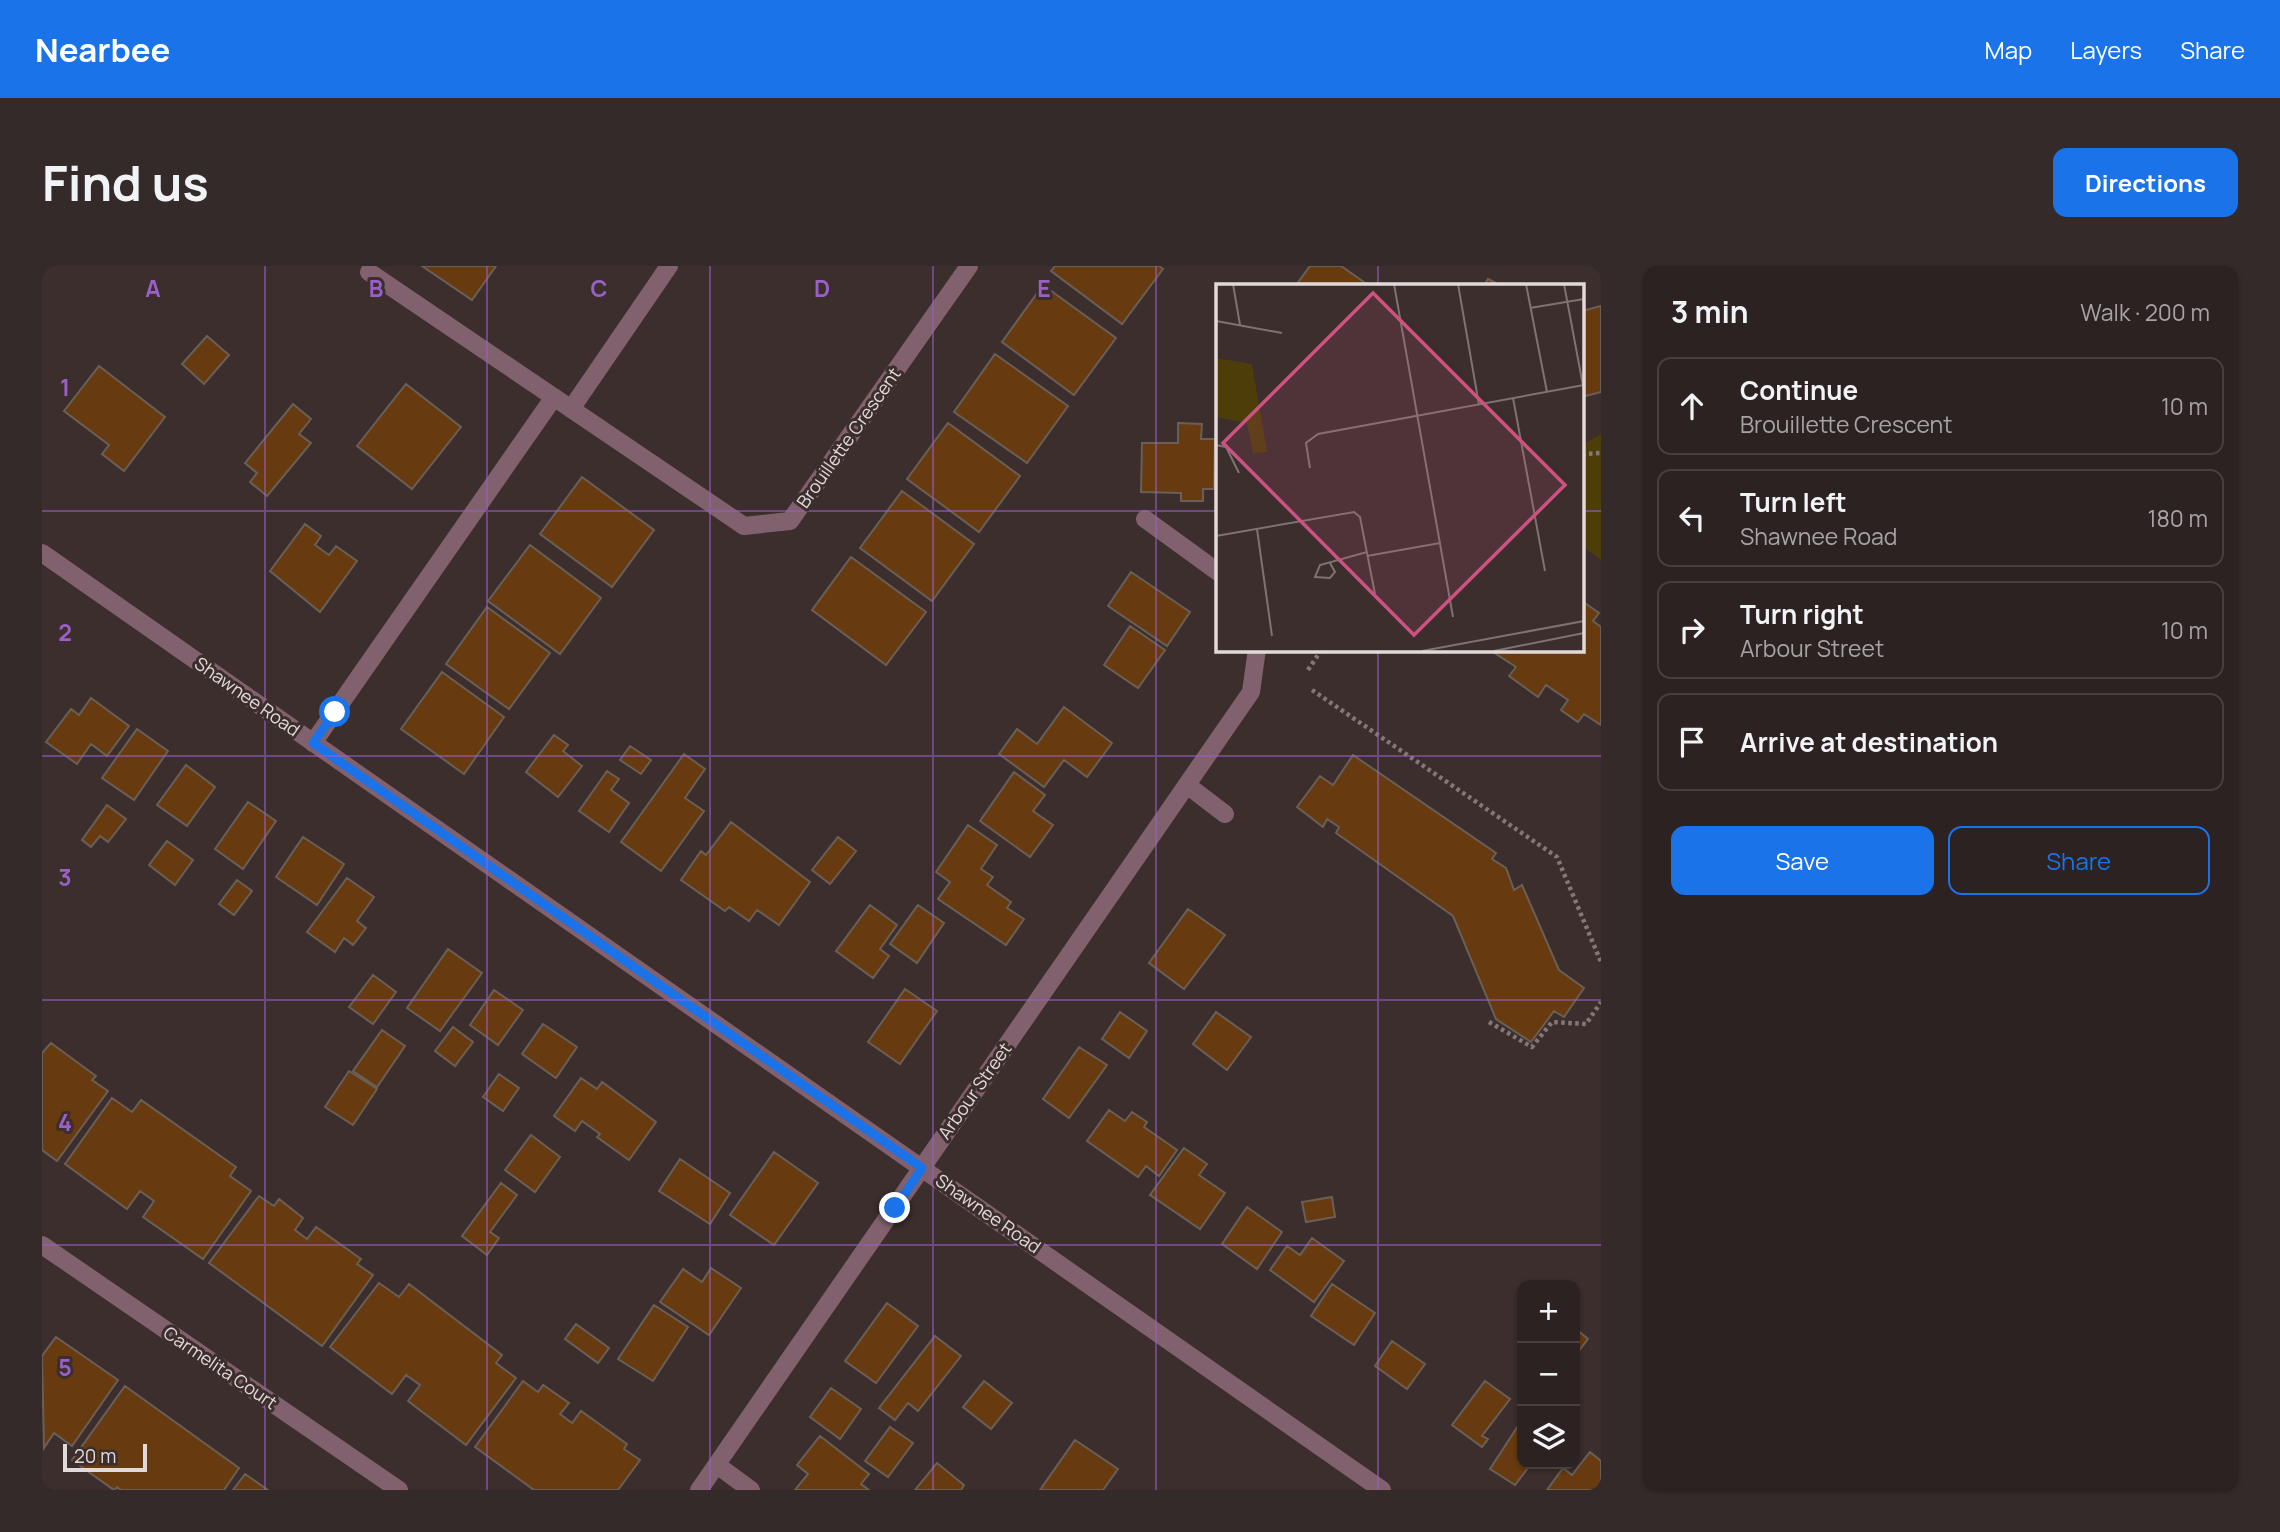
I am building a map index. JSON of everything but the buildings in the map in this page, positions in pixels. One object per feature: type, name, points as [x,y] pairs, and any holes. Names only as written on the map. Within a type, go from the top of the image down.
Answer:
[{"type":"street","points":[[571,409],[669,266]]},
{"type":"street","name":"Brouillette Crescent","points":[[369,272],[744,526],[790,521],[969,266]]},
{"type":"street","points":[[313,743],[554,397]]},
{"type":"street","points":[[1145,519],[1216,571]]},
{"type":"street","name":"Shawnee Road","points":[[42,553],[1382,1490]]},
{"type":"street","name":"Arbour Street","points":[[699,1490],[1251,692],[1257,651]]},
{"type":"street","points":[[1187,785],[1225,814]]},
{"type":"street","name":"Carmelita Court","points":[[42,1245],[399,1490]]},
{"type":"street","points":[[716,1465],[751,1490]]},
{"type":"path","points":[[1308,670],[1321,651]]},
{"type":"path","points":[[1312,690],[1557,857],[1601,962]]},
{"type":"path","points":[[1489,1022],[1532,1047],[1552,1022],[1586,1024],[1601,1002]]},
{"type":"shaded area","points":[[1601,434],[1601,560],[1584,547],[1584,444]]},
{"type":"route","points":[[335,712],[313,743],[922,1168],[895,1208]]}]
